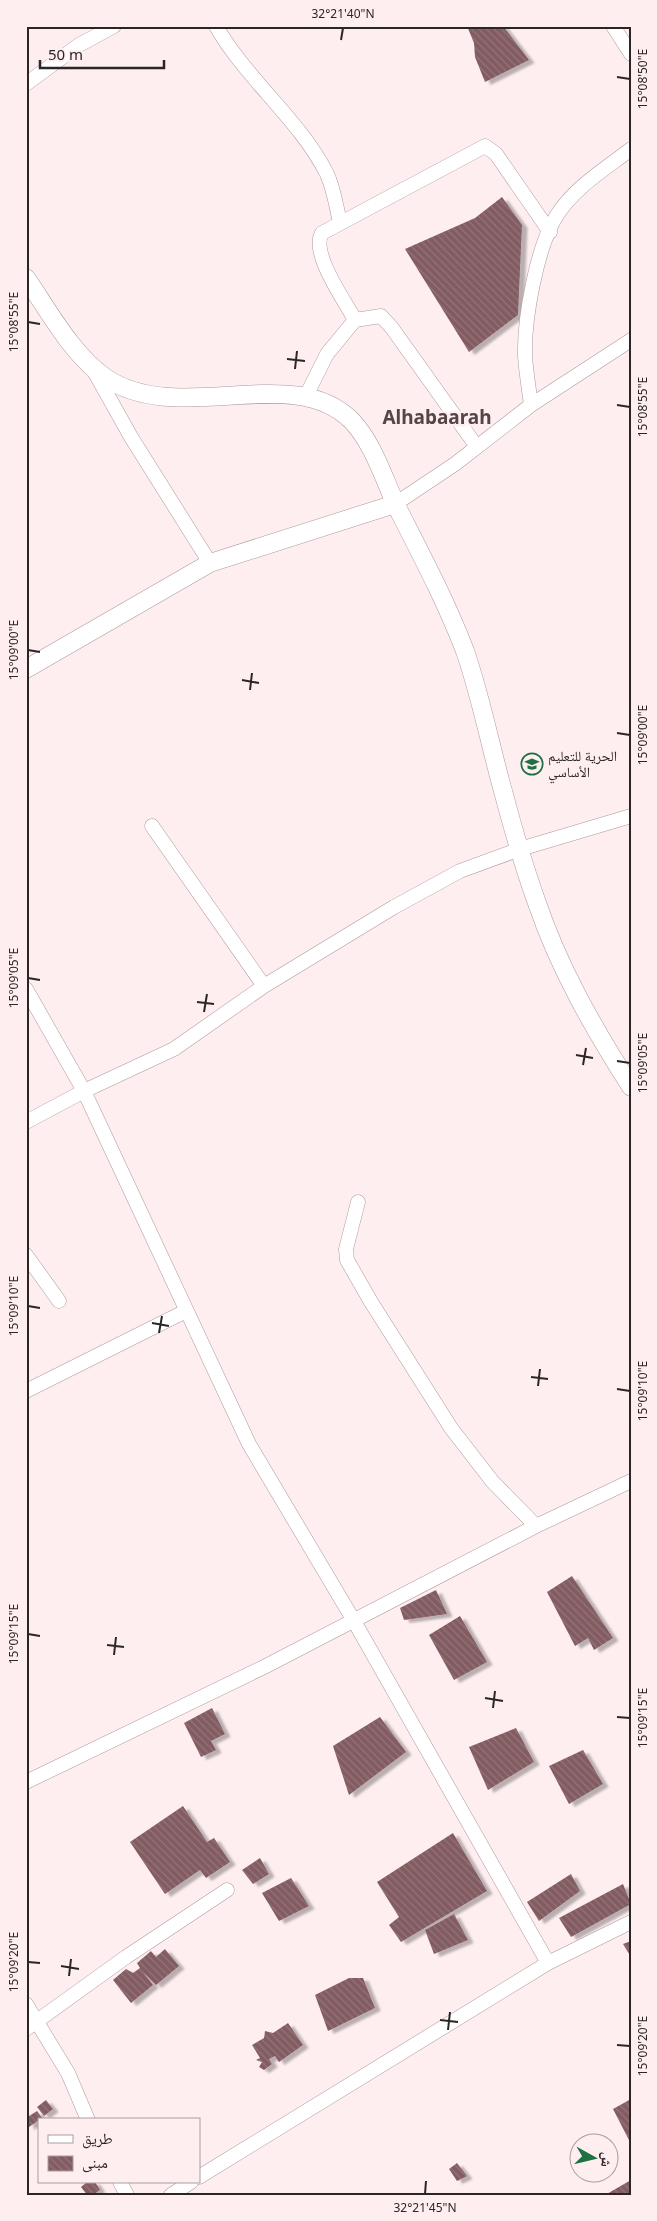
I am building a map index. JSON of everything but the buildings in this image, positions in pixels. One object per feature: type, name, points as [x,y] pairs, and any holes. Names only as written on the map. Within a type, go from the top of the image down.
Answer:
[{"type":"street","points":[[26,84],[79,46],[114,26]]},
{"type":"street","points":[[216,26],[227,45],[295,128],[322,165],[330,183],[340,222]]},
{"type":"street","points":[[613,26],[631,54]]},
{"type":"street","points":[[356,320],[320,254],[318,246],[322,232],[484,146],[496,154],[550,232]]},
{"type":"street","points":[[531,405],[525,354],[529,306],[541,254],[557,216],[580,188],[631,149]]},
{"type":"street","points":[[26,278],[92,367],[130,437],[210,563]]},
{"type":"street","points":[[306,396],[326,354],[356,320],[381,316],[392,328],[477,447]]},
{"type":"street","points":[[26,669],[210,563],[395,504],[477,447],[531,405],[631,340]]},
{"type":"street","points":[[92,367],[127,389],[161,397],[306,396],[332,406],[351,421],[370,447],[395,504],[442,594],[465,653],[537,905],[567,976],[631,1087]]},
{"type":"street","points":[[26,1122],[174,1049],[264,986],[394,907],[460,871],[520,849],[631,816]]},
{"type":"street","points":[[152,826],[264,986]]},
{"type":"street","points":[[26,989],[84,1092],[249,1444],[354,1620],[548,1963]]},
{"type":"street","points":[[358,1202],[346,1249],[347,1260],[371,1302],[451,1428],[492,1481],[536,1526]]},
{"type":"street","points":[[26,1255],[59,1301]]},
{"type":"street","points":[[26,1391],[186,1311]]},
{"type":"street","points":[[26,1782],[264,1667],[536,1526],[631,1481]]},
{"type":"street","points":[[32,2026],[126,1956],[227,1890]]},
{"type":"street","points":[[200,2176],[548,1963],[631,1922]]},
{"type":"street","points":[[26,2004],[32,2026],[68,2073],[87,2118]]},
{"type":"street","points":[[171,2195],[188,2184]]},
{"type":"place","name":"الحرية للتعليم الأساسي","points":[[532,764]]},
{"type":"district","name":"Alhabaarah","points":[[437,417]]}]
